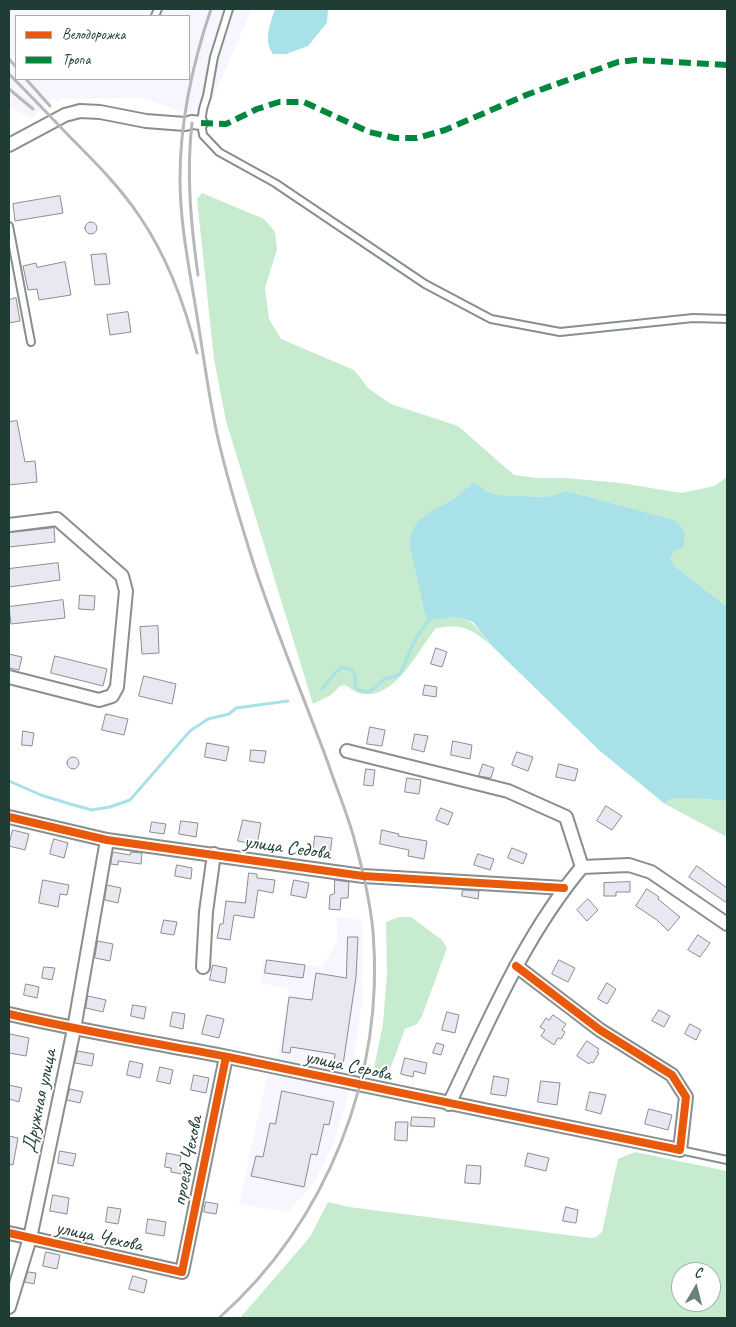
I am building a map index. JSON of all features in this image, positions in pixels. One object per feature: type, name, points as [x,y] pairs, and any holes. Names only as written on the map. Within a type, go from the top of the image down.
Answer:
[{"type":"street","points":[[9,145],[66,114],[80,111],[100,112],[146,121],[185,124],[192,122],[200,123]]},
{"type":"street","points":[[9,525],[57,519],[122,576],[126,591],[116,687],[112,696],[98,700],[9,677]]},
{"type":"street","points":[[347,751],[508,791],[566,817],[582,867]]},
{"type":"street","name":"улица Седова","points":[[9,817],[107,840],[363,876],[564,888]]},
{"type":"street","name":"Дружная улица","points":[[9,1307],[30,1238],[74,1029],[107,840]]},
{"type":"street","points":[[203,967],[206,912],[214,854]]},
{"type":"street","points":[[449,1104],[516,966],[564,888],[582,867],[629,865],[651,872],[727,924]]},
{"type":"street","points":[[516,966],[600,1030],[672,1075],[686,1097],[680,1150]]},
{"type":"street","name":"улица Серова","points":[[9,1014],[74,1029],[226,1057],[680,1150]]},
{"type":"street","name":"проезд Чехова","points":[[182,1272],[226,1057]]},
{"type":"street","name":"улица Чехова","points":[[9,1233],[182,1272]]},
{"type":"lane","points":[[229,9],[214,57],[200,123],[204,135],[218,152],[275,183],[425,284],[491,319],[560,332],[693,318],[727,319]]},
{"type":"lane","points":[[9,226],[31,342]]},
{"type":"lane","points":[[680,1150],[727,1160]]},
{"type":"shaded area","points":[[9,9],[252,9],[206,114],[178,111],[145,98],[67,99],[64,96],[58,102],[53,98],[31,119],[9,106]]},
{"type":"shaded area","points":[[336,917],[361,920],[363,931],[362,1002],[349,1091],[335,1141],[314,1183],[288,1212],[239,1204],[268,1072],[278,1055],[289,989],[261,983],[264,959],[322,967],[338,940]]},
{"type":"green space","points":[[202,193],[264,219],[275,232],[277,249],[265,288],[269,319],[281,339],[354,370],[369,389],[391,404],[458,426],[514,475],[621,483],[681,493],[714,486],[727,477],[727,607],[676,567],[670,558],[675,550],[671,519],[567,491],[547,497],[498,495],[486,491],[479,485],[469,485],[458,496],[421,518],[433,620],[455,617],[469,621],[493,647],[468,629],[454,626],[436,628],[404,672],[394,683],[383,690],[372,694],[359,693],[345,685],[340,686],[331,695],[313,704],[226,421],[214,359],[197,199]]},
{"type":"green space","points":[[672,798],[727,801],[727,837],[665,804]]},
{"type":"green space","points":[[399,917],[411,917],[442,940],[447,948],[422,1016],[417,1024],[405,1029],[388,1075],[379,1074],[374,1068],[383,1024],[387,973],[386,922]]},
{"type":"green space","points":[[635,1152],[727,1171],[727,1318],[240,1318],[310,1237],[328,1202],[349,1207],[591,1238],[596,1237],[602,1232],[618,1159]]},
{"type":"water","points":[[275,9],[328,9],[327,23],[308,46],[286,54],[273,54],[268,43],[268,37]]},
{"type":"water","points":[[474,483],[486,491],[498,495],[547,497],[567,491],[671,519],[682,527],[685,537],[683,547],[675,550],[670,558],[676,567],[727,607],[727,801],[672,798],[665,804],[600,751],[493,647],[473,622],[452,617],[428,619],[410,546],[414,527],[431,511],[455,498]]},
{"type":"building","points":[[60,196],[63,213],[15,221],[13,204]]},
{"type":"building","points":[[89,222],[93,222],[97,228],[93,234],[89,234],[85,230],[85,226]]},
{"type":"building","points":[[106,254],[110,284],[95,285],[91,255]]},
{"type":"building","points":[[65,262],[71,295],[39,300],[37,289],[28,290],[23,266],[36,263],[37,267]]},
{"type":"building","points":[[16,298],[20,321],[9,323],[9,300]]},
{"type":"building","points":[[128,312],[131,332],[110,335],[107,315]]},
{"type":"building","points":[[17,421],[25,462],[35,461],[37,482],[9,485],[9,422]]},
{"type":"building","points":[[54,528],[55,542],[9,547],[9,533]]},
{"type":"building","points":[[58,563],[60,580],[9,587],[9,569]]},
{"type":"building","points":[[80,595],[95,596],[94,610],[79,609]]},
{"type":"building","points":[[63,600],[65,618],[11,624],[9,607]]},
{"type":"building","points":[[158,626],[159,653],[142,654],[140,627]]},
{"type":"building","points":[[436,648],[447,652],[442,667],[431,664]]},
{"type":"building","points":[[9,654],[22,657],[19,670],[9,668]]},
{"type":"building","points":[[55,656],[107,669],[103,686],[51,673]]},
{"type":"building","points":[[144,676],[176,684],[172,704],[139,696]]},
{"type":"building","points":[[425,685],[437,687],[436,697],[423,695]]},
{"type":"building","points":[[106,714],[128,719],[124,735],[102,730]]},
{"type":"building","points":[[370,727],[385,730],[382,746],[367,744]]},
{"type":"building","points":[[23,731],[34,733],[32,746],[22,745]]},
{"type":"building","points":[[415,734],[428,736],[424,752],[412,749]]},
{"type":"building","points":[[453,741],[472,745],[470,759],[451,755]]},
{"type":"building","points":[[207,743],[229,747],[226,761],[205,757]]},
{"type":"building","points":[[251,750],[266,751],[264,763],[250,761]]},
{"type":"building","points":[[517,752],[533,757],[528,771],[512,765]]},
{"type":"building","points":[[71,757],[75,757],[79,763],[75,769],[71,769],[67,765],[67,761]]},
{"type":"building","points":[[483,764],[494,768],[491,778],[479,776]]},
{"type":"building","points":[[559,764],[578,769],[575,781],[556,777]]},
{"type":"building","points":[[366,769],[375,770],[373,786],[364,785]]},
{"type":"building","points":[[407,778],[421,780],[419,794],[405,792]]},
{"type":"building","points":[[606,806],[622,816],[612,830],[597,821]]},
{"type":"building","points":[[441,808],[453,813],[448,825],[436,820]]},
{"type":"building","points":[[243,820],[261,823],[257,845],[238,841]]},
{"type":"building","points":[[181,821],[198,823],[196,837],[179,834]]},
{"type":"building","points":[[152,822],[166,824],[164,834],[150,832]]},
{"type":"building","points":[[13,830],[29,834],[25,850],[9,846]]},
{"type":"building","points":[[382,830],[399,834],[398,836],[427,841],[424,859],[408,856],[409,850],[380,844]]},
{"type":"building","points":[[315,836],[332,838],[330,856],[313,855]]},
{"type":"building","points":[[54,839],[68,843],[64,858],[50,854]]},
{"type":"building","points":[[512,848],[527,854],[523,864],[508,858]]},
{"type":"building","points":[[113,852],[130,855],[131,852],[142,853],[141,864],[118,861],[118,865],[111,864]]},
{"type":"building","points":[[478,854],[494,859],[490,870],[474,865]]},
{"type":"building","points":[[177,865],[192,868],[191,879],[175,876]]},
{"type":"building","points":[[697,866],[727,888],[727,903],[689,877]]},
{"type":"building","points":[[249,873],[257,874],[257,878],[275,880],[273,893],[258,890],[254,918],[234,915],[230,940],[217,938],[220,924],[223,924],[226,901],[245,903]]},
{"type":"building","points":[[43,880],[69,885],[67,895],[60,894],[58,907],[39,903]]},
{"type":"building","points":[[294,880],[309,883],[306,898],[291,895]]},
{"type":"building","points":[[335,880],[349,882],[348,898],[341,898],[340,910],[329,909],[330,895],[334,894]]},
{"type":"building","points":[[630,882],[630,892],[616,892],[616,896],[604,896],[604,883]]},
{"type":"building","points":[[107,885],[121,888],[118,903],[105,900]]},
{"type":"building","points":[[647,889],[659,897],[658,899],[680,917],[668,931],[657,920],[636,906]]},
{"type":"building","points":[[463,890],[479,891],[478,899],[462,896]]},
{"type":"building","points":[[588,899],[598,910],[587,921],[577,910]]},
{"type":"building","points":[[164,920],[177,922],[174,935],[161,933]]},
{"type":"building","points":[[698,935],[710,943],[700,957],[688,950]]},
{"type":"building","points":[[348,937],[358,937],[356,977],[343,1065],[334,1063],[335,1054],[291,1047],[290,1053],[282,1052],[289,997],[312,1000],[316,973],[346,978]]},
{"type":"building","points":[[98,941],[113,944],[110,961],[95,958]]},
{"type":"building","points":[[267,960],[305,965],[303,978],[265,973]]},
{"type":"building","points":[[559,960],[575,968],[568,982],[552,974]]},
{"type":"building","points":[[213,965],[227,968],[225,983],[210,980]]},
{"type":"building","points":[[44,967],[55,968],[52,980],[42,978]]},
{"type":"building","points":[[607,983],[616,989],[607,1004],[598,999]]},
{"type":"building","points":[[26,984],[39,987],[37,998],[24,995]]},
{"type":"building","points":[[88,996],[106,1000],[103,1012],[86,1008]]},
{"type":"building","points":[[133,1005],[146,1007],[144,1019],[131,1016]]},
{"type":"building","points":[[659,1010],[670,1016],[664,1027],[652,1021]]},
{"type":"building","points":[[173,1012],[185,1014],[183,1029],[170,1026]]},
{"type":"building","points":[[447,1012],[459,1015],[455,1033],[442,1030]]},
{"type":"building","points":[[207,1015],[224,1019],[219,1038],[202,1034]]},
{"type":"building","points":[[553,1015],[566,1024],[562,1030],[565,1032],[561,1039],[558,1038],[554,1045],[541,1036],[545,1030],[540,1027],[546,1018],[549,1020]]},
{"type":"building","points":[[690,1024],[701,1030],[696,1040],[685,1034]]},
{"type":"building","points":[[10,1034],[29,1038],[26,1056],[9,1053]]},
{"type":"building","points":[[587,1041],[599,1049],[597,1052],[599,1053],[593,1063],[589,1064],[577,1056]]},
{"type":"building","points":[[437,1043],[444,1045],[441,1055],[433,1053]]},
{"type":"building","points":[[78,1051],[94,1054],[92,1066],[75,1063]]},
{"type":"building","points":[[405,1058],[427,1063],[425,1074],[414,1071],[413,1077],[401,1074]]},
{"type":"building","points":[[130,1061],[143,1064],[140,1078],[127,1075]]},
{"type":"building","points":[[160,1067],[173,1070],[170,1084],[157,1081]]},
{"type":"building","points":[[194,1075],[209,1078],[206,1093],[191,1090]]},
{"type":"building","points":[[494,1076],[509,1079],[506,1096],[491,1094]]},
{"type":"building","points":[[541,1081],[560,1083],[557,1105],[538,1102]]},
{"type":"building","points":[[9,1085],[22,1088],[19,1102],[9,1099]]},
{"type":"building","points":[[70,1089],[83,1092],[80,1103],[67,1100]]},
{"type":"building","points":[[282,1091],[334,1102],[329,1125],[324,1124],[317,1155],[311,1154],[304,1187],[251,1176],[256,1156],[263,1157],[270,1123],[275,1124]]},
{"type":"building","points":[[590,1092],[606,1095],[601,1114],[586,1110]]},
{"type":"building","points":[[649,1109],[672,1115],[668,1130],[645,1124]]},
{"type":"building","points":[[412,1117],[435,1118],[434,1127],[411,1126]]},
{"type":"building","points":[[396,1122],[408,1122],[407,1141],[395,1140]]},
{"type":"building","points":[[9,1136],[18,1138],[13,1165],[9,1164]]},
{"type":"building","points":[[60,1151],[76,1154],[73,1166],[58,1163]]},
{"type":"building","points":[[167,1153],[181,1156],[180,1162],[185,1163],[182,1174],[171,1172],[171,1168],[165,1167]]},
{"type":"building","points":[[528,1153],[549,1158],[546,1171],[525,1166]]},
{"type":"building","points":[[467,1165],[481,1166],[480,1184],[465,1183]]},
{"type":"building","points":[[53,1195],[69,1198],[67,1214],[50,1211]]},
{"type":"building","points":[[206,1202],[218,1204],[216,1214],[204,1212]]},
{"type":"building","points":[[108,1207],[121,1209],[118,1224],[106,1222]]},
{"type":"building","points":[[566,1207],[578,1210],[576,1223],[563,1221]]},
{"type":"building","points":[[148,1219],[166,1222],[164,1236],[146,1233]]},
{"type":"building","points":[[46,1252],[60,1255],[57,1269],[43,1266]]},
{"type":"building","points":[[28,1272],[36,1273],[34,1284],[25,1282]]},
{"type":"building","points":[[133,1276],[147,1280],[144,1293],[129,1289]]},
{"type":"waterway","points":[[322,689],[342,667],[352,670],[355,675],[355,687],[365,692],[372,690],[386,678],[400,674],[416,638],[432,617]]},
{"type":"waterway","points":[[9,781],[41,795],[92,810],[110,807],[130,800],[190,731],[208,719],[229,714],[236,708],[288,701]]},
{"type":"railway","points":[[211,9],[193,71],[189,92],[182,136],[180,179],[185,245],[208,388],[225,468],[255,568],[346,812],[355,842],[372,920],[374,985],[369,1039],[358,1091],[341,1142],[318,1191],[290,1237],[257,1280],[219,1318]]},
{"type":"railway","points":[[9,59],[15,66]]},
{"type":"railway","points":[[9,74],[107,175],[140,217],[167,265],[187,317],[197,353]]},
{"type":"railway","points":[[27,80],[50,106]]},
{"type":"railway","points":[[9,89],[33,109]]},
{"type":"railway","points":[[192,123],[189,162],[190,199],[198,275]]},
{"type":"marked path","points":[[201,123],[226,124],[257,109],[279,102],[304,102],[369,132],[395,138],[417,138],[445,130],[526,95],[618,62],[636,60],[727,65]]},
{"type":"cycle path","points":[[9,817],[107,840],[363,876],[564,888]]},
{"type":"cycle path","points":[[9,1014],[680,1150],[686,1097],[672,1075],[600,1030],[516,966]]},
{"type":"cycle path","points":[[9,1233],[182,1272],[226,1057]]}]
